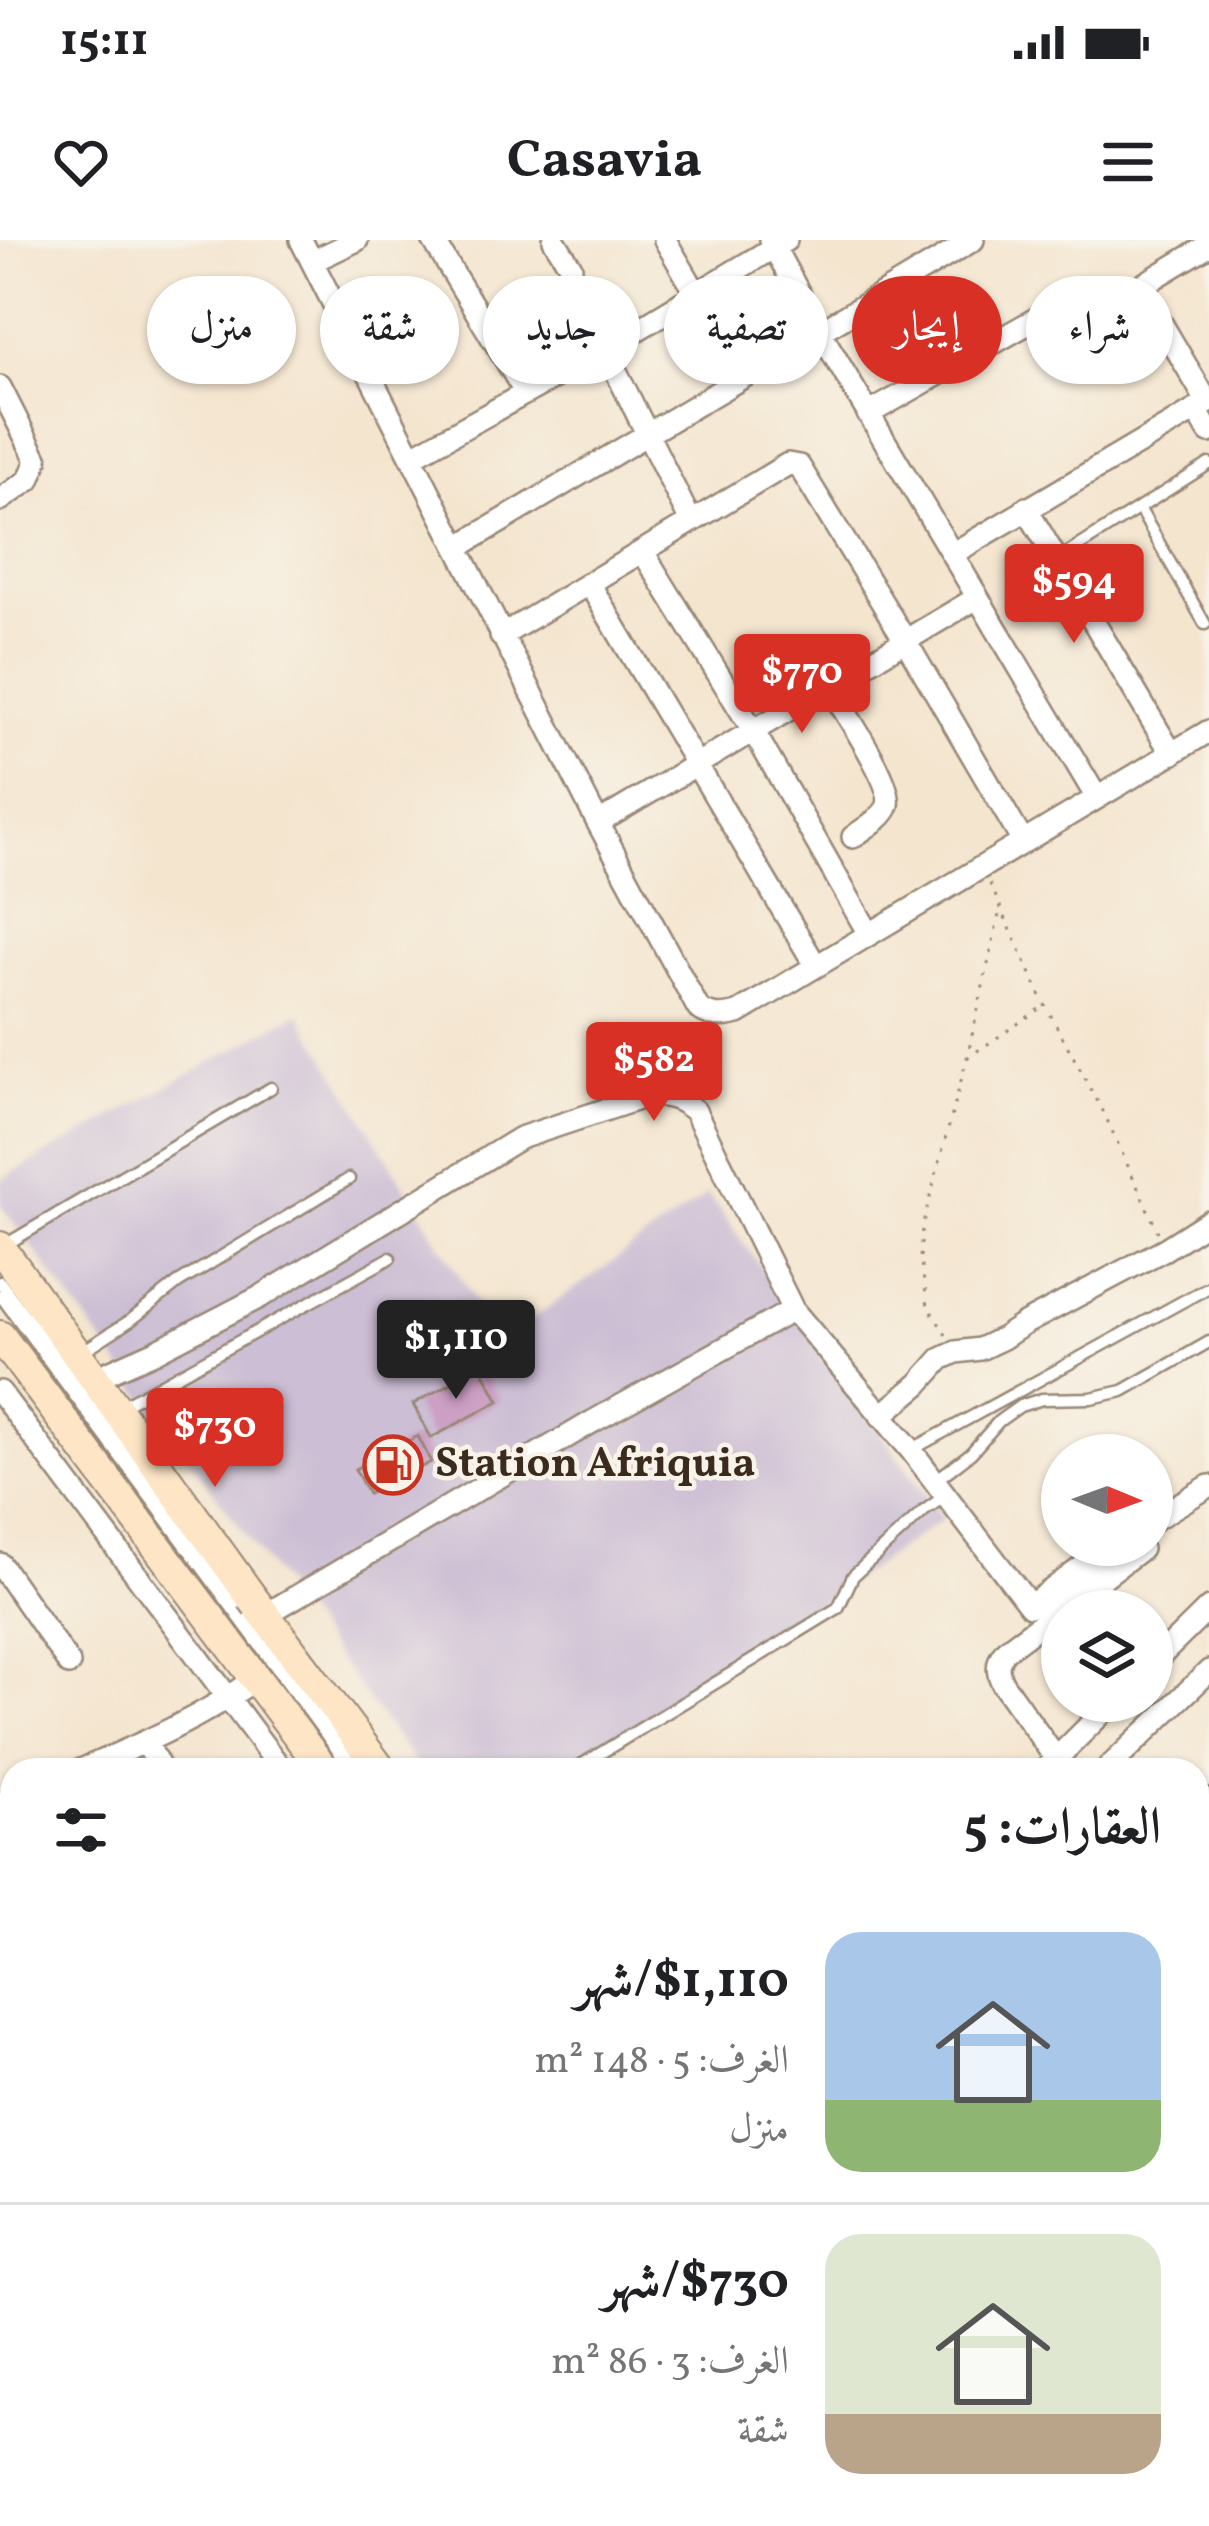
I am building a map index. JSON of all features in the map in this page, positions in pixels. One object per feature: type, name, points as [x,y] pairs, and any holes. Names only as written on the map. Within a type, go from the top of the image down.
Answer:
[{"type":"main road","points":[[0,1247],[372,1758]]},
{"type":"main road","points":[[0,1336],[315,1758]]},
{"type":"street","points":[[301,240],[598,823],[698,1008],[707,1014],[738,1012],[1209,731]]},
{"type":"street","points":[[313,261],[357,240]]},
{"type":"street","points":[[433,240],[525,392]]},
{"type":"street","points":[[554,240],[571,267]]},
{"type":"street","points":[[665,240],[686,276]]},
{"type":"street","points":[[828,327],[973,240]]},
{"type":"street","points":[[723,276],[777,242],[793,276]]},
{"type":"street","points":[[1154,276],[1198,246]]},
{"type":"street","points":[[868,413],[1026,324]]},
{"type":"street","points":[[828,346],[1097,798]]},
{"type":"street","points":[[1173,347],[1204,405],[1209,432]]},
{"type":"street","points":[[413,456],[540,384]]},
{"type":"street","points":[[621,384],[691,522]]},
{"type":"street","points":[[458,547],[733,384]]},
{"type":"street","points":[[0,386],[37,460],[29,480],[0,500]]},
{"type":"street","points":[[952,554],[1204,405]]},
{"type":"street","points":[[501,636],[788,464],[799,466],[1023,842]]},
{"type":"street","points":[[1026,508],[1172,754]]},
{"type":"street","points":[[643,552],[754,732],[869,934]]},
{"type":"street","points":[[590,585],[816,965]]},
{"type":"street","points":[[598,823],[977,598]]},
{"type":"street","points":[[829,686],[884,778],[890,800],[885,811],[853,837]]},
{"type":"street","points":[[85,1367],[154,1352],[260,1298],[520,1138],[650,1095],[664,1095],[695,1111],[793,1310],[911,1450],[1030,1606],[1084,1566]]},
{"type":"street","points":[[881,1416],[941,1359],[1004,1338],[1209,1221]]},
{"type":"street","points":[[265,1615],[793,1310]]},
{"type":"street","points":[[0,1392],[273,1758]]},
{"type":"street","points":[[1173,1508],[1209,1486]]},
{"type":"street","points":[[0,1564],[68,1664]]},
{"type":"street","points":[[1050,1758],[1004,1684],[999,1662],[1006,1650],[1119,1566]]},
{"type":"street","points":[[1173,1643],[1209,1608]]},
{"type":"street","points":[[1118,1758],[1209,1671]]},
{"type":"street","points":[[109,1758],[230,1698],[257,1678]]},
{"type":"street","points":[[1062,1758],[1095,1722]]},
{"type":"street","points":[[146,1742],[155,1758]]},
{"type":"lane","points":[[1057,560],[1209,464]]},
{"type":"lane","points":[[1139,508],[1205,624]]},
{"type":"lane","points":[[0,1247],[271,1088]]},
{"type":"lane","points":[[85,1367],[131,1320],[178,1283],[349,1179]]},
{"type":"lane","points":[[116,1409],[390,1258]]},
{"type":"lane","points":[[0,1282],[347,1758]]},
{"type":"lane","points":[[911,1450],[1209,1287]]},
{"type":"lane","points":[[0,1295],[347,1758]]},
{"type":"lane","points":[[593,1758],[838,1608],[853,1576],[925,1511],[999,1420],[1019,1406],[1042,1399],[1091,1398],[1123,1391],[1209,1342]]},
{"type":"path","points":[[982,866],[1165,1249]]},
{"type":"path","points":[[956,1352],[928,1306],[920,1258],[922,1227],[1000,910]]},
{"type":"path","points":[[967,1058],[1045,1005]]},
{"type":"shaded area","points":[[299,1013],[500,1342],[708,1194],[943,1519],[594,1758],[411,1758],[0,1204],[0,1180]]},
{"type":"building","points":[[481,1367],[499,1401],[431,1438],[413,1404]]},
{"type":"building","name":"Station Afriquia","points":[[418,1436],[431,1462],[368,1494],[355,1469]]},
{"type":"place","name":"Station Afriquia","points":[[393,1465]]}]
